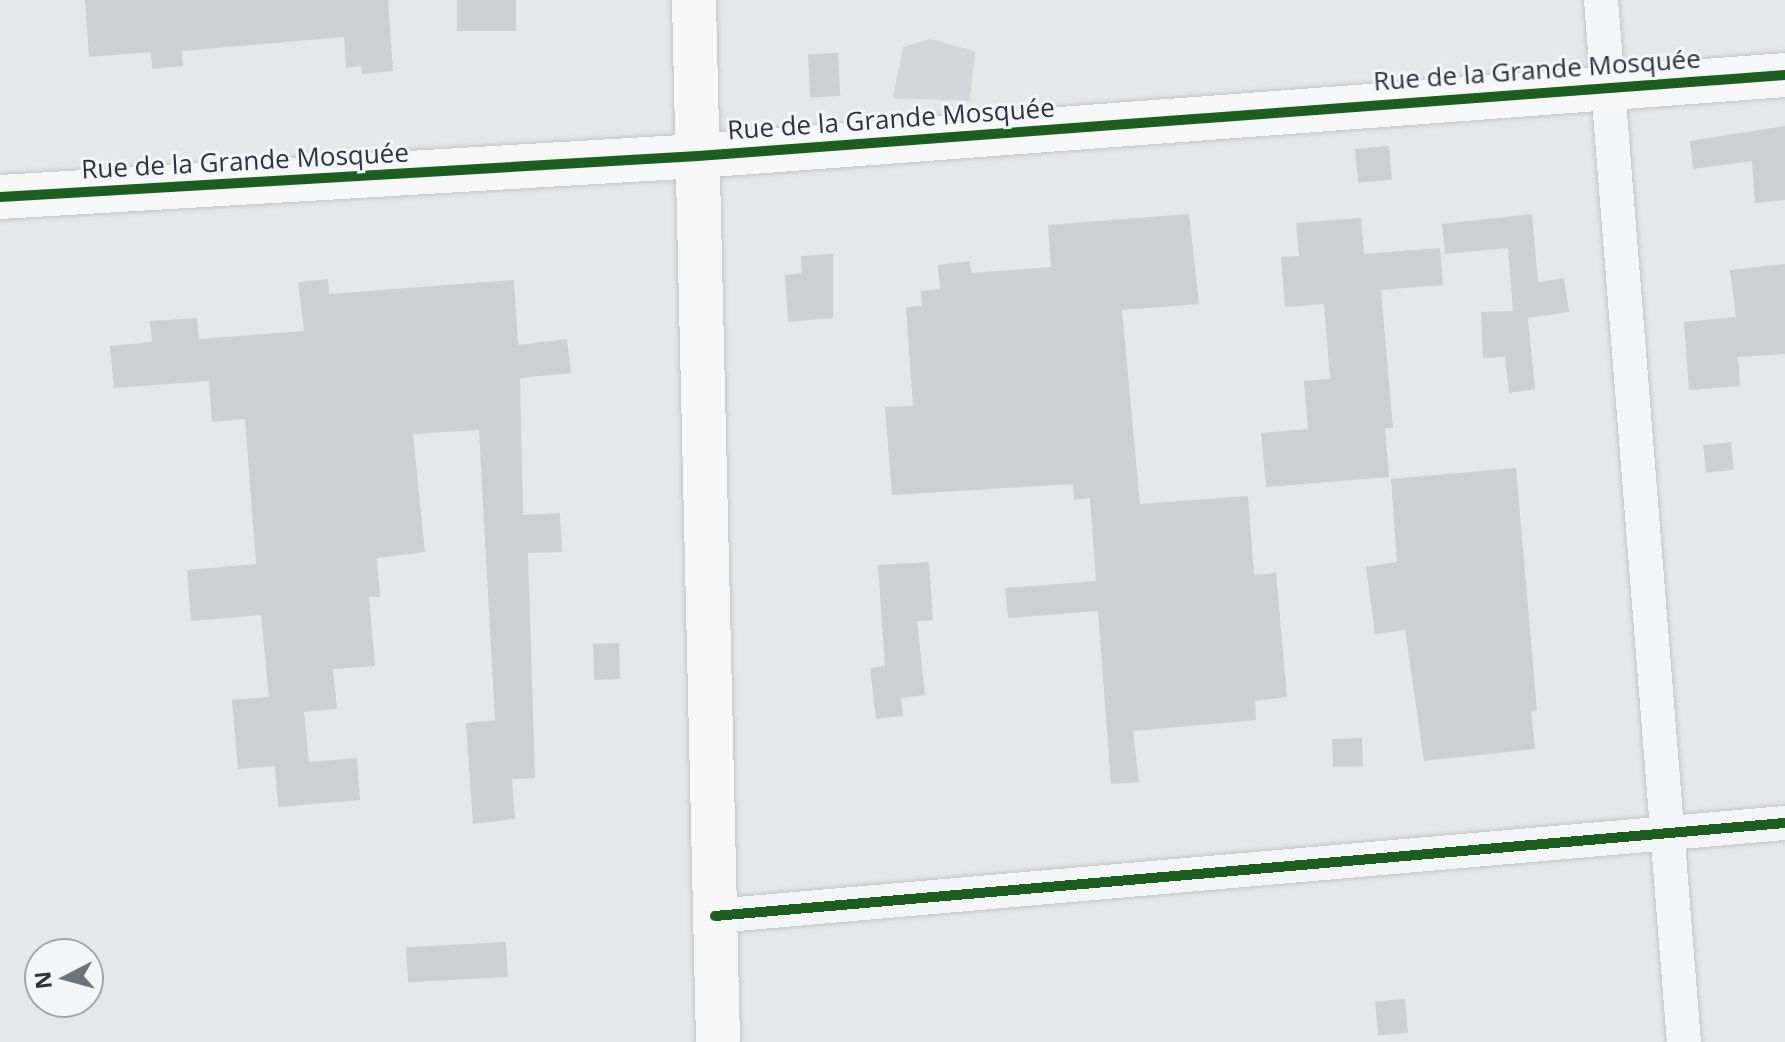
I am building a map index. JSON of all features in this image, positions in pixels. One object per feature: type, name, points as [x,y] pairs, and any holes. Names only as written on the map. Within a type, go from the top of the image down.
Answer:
[{"type":"street","points":[[694,0],[718,1042]]},
{"type":"street","points":[[1601,0],[1664,833],[1684,1042]]},
{"type":"street","name":"Rue de la Grande Mosquée","points":[[0,197],[698,156],[1785,75]]},
{"type":"street","points":[[715,916],[1785,823]]},
{"type":"shaded area","points":[[930,39],[975,51],[970,101],[893,98],[903,47]]},
{"type":"building","points":[[85,0],[388,0],[393,71],[362,74],[361,66],[346,68],[344,37],[182,51],[183,66],[152,69],[151,52],[89,57]]},
{"type":"building","points":[[457,0],[516,0],[516,31],[457,31]]},
{"type":"building","points":[[838,53],[840,96],[810,98],[808,55]]},
{"type":"building","points":[[1785,126],[1785,200],[1755,203],[1752,161],[1693,169],[1690,141]]},
{"type":"building","points":[[1389,146],[1392,180],[1358,183],[1355,149]]},
{"type":"building","points":[[1189,214],[1199,304],[1122,310],[1140,504],[1248,496],[1254,575],[1276,573],[1287,697],[1255,701],[1256,720],[1133,731],[1139,782],[1111,784],[1098,611],[1008,618],[1005,588],[1096,581],[1090,498],[1074,500],[1073,484],[892,495],[885,407],[913,406],[906,307],[922,306],[921,291],[940,289],[938,265],[970,261],[971,273],[1051,267],[1048,225]]},
{"type":"building","points":[[1532,214],[1538,282],[1564,278],[1569,312],[1528,318],[1535,389],[1509,393],[1505,357],[1483,358],[1481,312],[1513,311],[1508,248],[1445,254],[1442,224]]},
{"type":"building","points":[[1361,218],[1364,254],[1440,248],[1443,285],[1381,290],[1393,428],[1385,428],[1389,477],[1266,487],[1261,433],[1308,429],[1304,381],[1330,379],[1324,304],[1285,307],[1281,257],[1299,256],[1296,223]]},
{"type":"building","points":[[833,254],[833,318],[788,322],[785,275],[802,273],[801,256]]},
{"type":"building","points":[[1785,264],[1785,354],[1738,357],[1740,386],[1689,390],[1684,322],[1736,317],[1730,270]]},
{"type":"building","points":[[328,279],[329,294],[514,280],[518,345],[567,339],[571,373],[520,378],[523,515],[560,513],[562,552],[528,553],[535,778],[512,779],[515,819],[473,824],[466,723],[495,720],[479,430],[413,434],[425,552],[377,558],[380,597],[369,597],[375,666],[333,669],[337,709],[304,712],[309,762],[357,758],[360,800],[278,807],[275,766],[238,769],[232,700],[269,697],[261,615],[191,621],[187,570],[256,564],[245,419],[212,422],[209,381],[114,388],[110,346],[152,342],[150,321],[197,318],[199,339],[304,331],[298,282]]},
{"type":"building","points":[[1731,442],[1734,470],[1706,473],[1703,445]]},
{"type":"building","points":[[1516,468],[1537,711],[1531,712],[1535,749],[1424,761],[1405,630],[1375,634],[1366,567],[1397,562],[1391,479]]},
{"type":"building","points":[[929,562],[933,620],[917,621],[925,695],[901,698],[903,716],[876,719],[870,668],[885,666],[878,565]]},
{"type":"building","points":[[619,643],[620,679],[594,680],[593,644]]},
{"type":"building","points":[[1362,738],[1363,766],[1333,767],[1332,739]]},
{"type":"building","points":[[506,942],[508,977],[408,982],[406,947]]},
{"type":"building","points":[[1405,999],[1408,1033],[1378,1035],[1375,1002]]},
{"type":"cycle path","points":[[0,197],[698,156],[1785,75]]},
{"type":"cycle path","points":[[715,916],[1785,823]]}]
